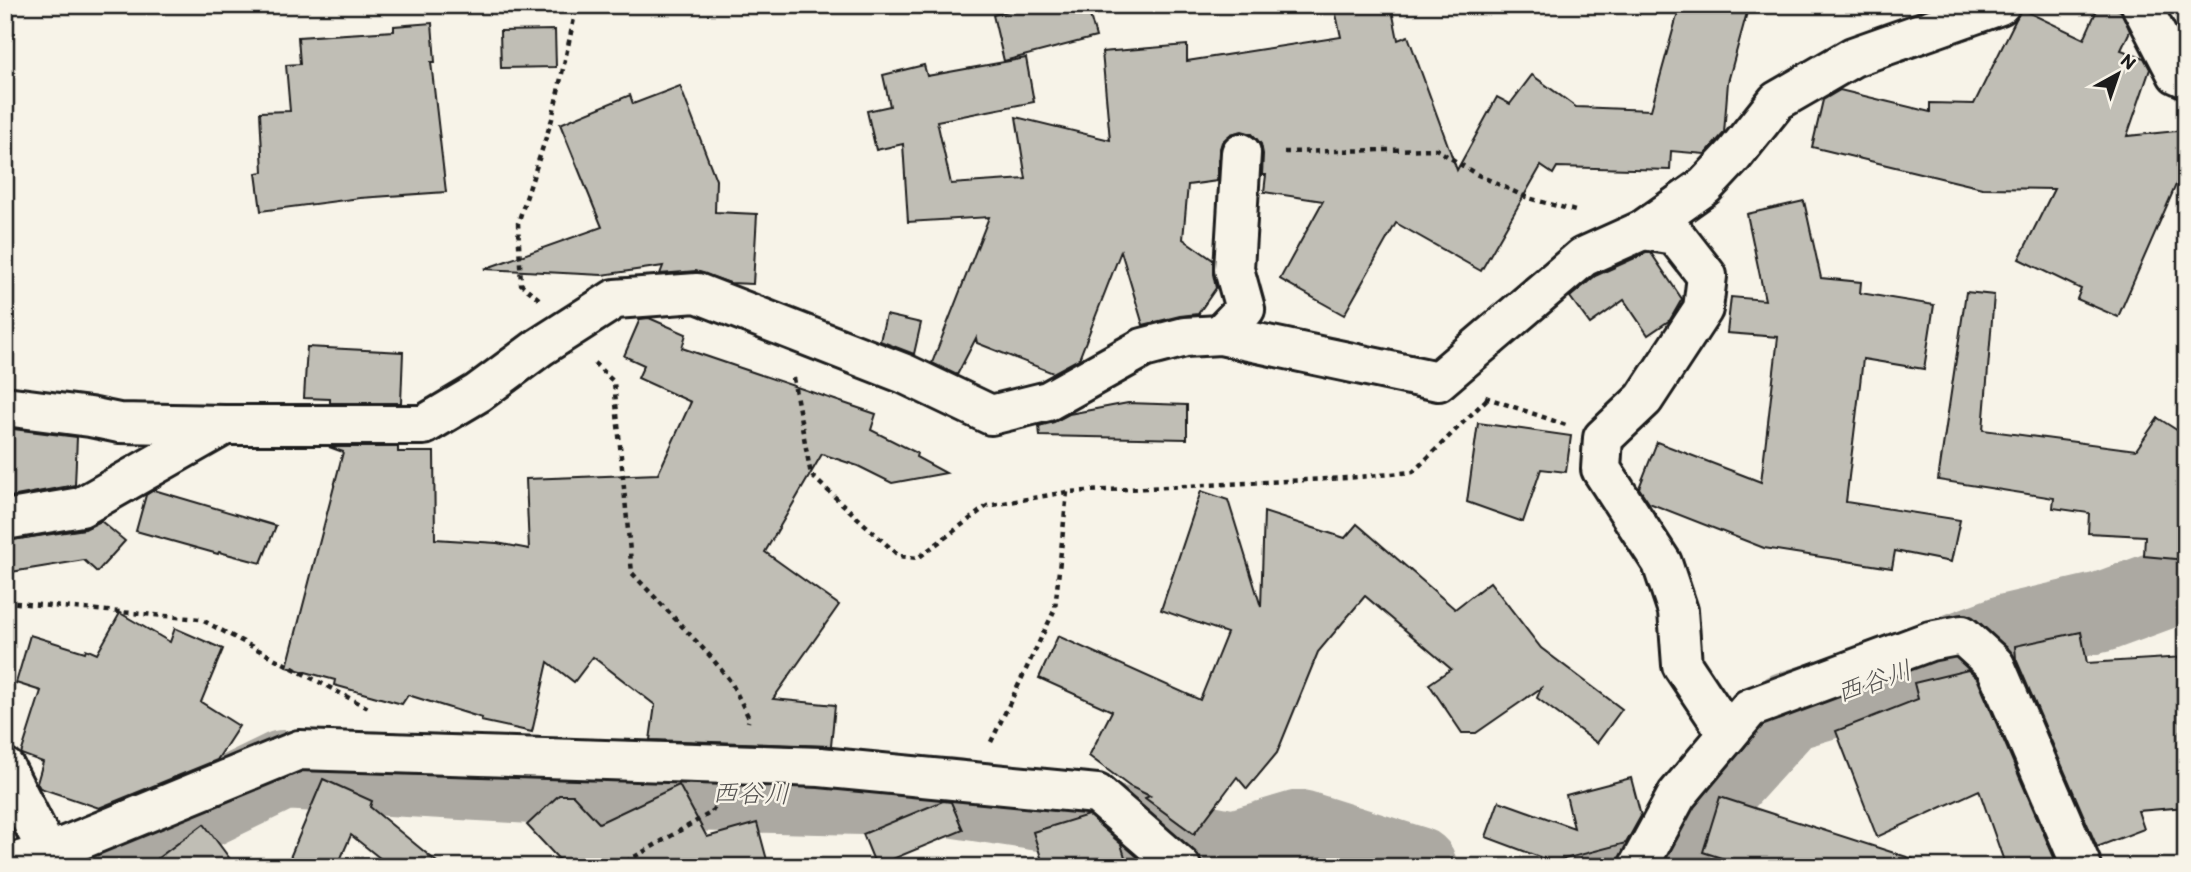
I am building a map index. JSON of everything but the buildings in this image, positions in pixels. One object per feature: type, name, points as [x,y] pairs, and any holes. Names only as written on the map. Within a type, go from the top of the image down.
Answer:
[{"type":"street","points":[[5,406],[119,423],[424,425],[478,393],[540,347],[615,299],[697,293],[905,374],[991,415],[1048,401],[1143,348],[1185,337],[1220,335],[1438,382],[1583,257],[1643,230],[1705,186],[1734,156],[1777,101],[1853,57],[2000,5]]},
{"type":"street","points":[[2141,5],[2177,74],[2186,78]]},
{"type":"street","points":[[1220,335],[1245,309],[1234,269],[1241,153]]},
{"type":"street","points":[[1643,230],[1675,235],[1707,276],[1703,309],[1644,399],[1603,438],[1601,470],[1662,563],[1678,611],[1682,665],[1728,734]]},
{"type":"street","points":[[5,520],[81,507],[225,425]]},
{"type":"street","points":[[1637,867],[1677,795],[1750,708],[1930,641],[1962,635],[1995,665],[2082,867]]},
{"type":"street","points":[[5,865],[48,853],[299,750],[820,767],[1097,794],[1181,867]]},
{"type":"street","points":[[5,768],[48,853]]},
{"type":"path","points":[[576,5],[552,119],[518,223],[521,284],[540,300],[590,314]]},
{"type":"path","points":[[1241,153],[1436,149],[1476,174],[1528,198],[1643,230]]},
{"type":"path","points":[[540,347],[591,361],[614,382],[632,573],[732,682],[749,718],[743,765],[712,812],[617,867]]},
{"type":"path","points":[[786,369],[794,379],[811,475],[899,556],[918,558],[987,506],[1068,492],[1347,478],[1413,472],[1488,398]]},
{"type":"path","points":[[1438,382],[1603,438]]},
{"type":"path","points":[[971,783],[1055,609],[1068,492]]},
{"type":"path","points":[[5,602],[200,620],[378,713]]},
{"type":"waterway","name":"西谷川","points":[[1618,867],[1656,857],[1788,711],[1851,692],[2007,634],[2102,612],[2186,581]]},
{"type":"waterway","name":"西谷川","points":[[96,867],[176,822],[283,770],[638,790],[949,797],[1066,815],[1233,850],[1300,830],[1417,867]]}]
